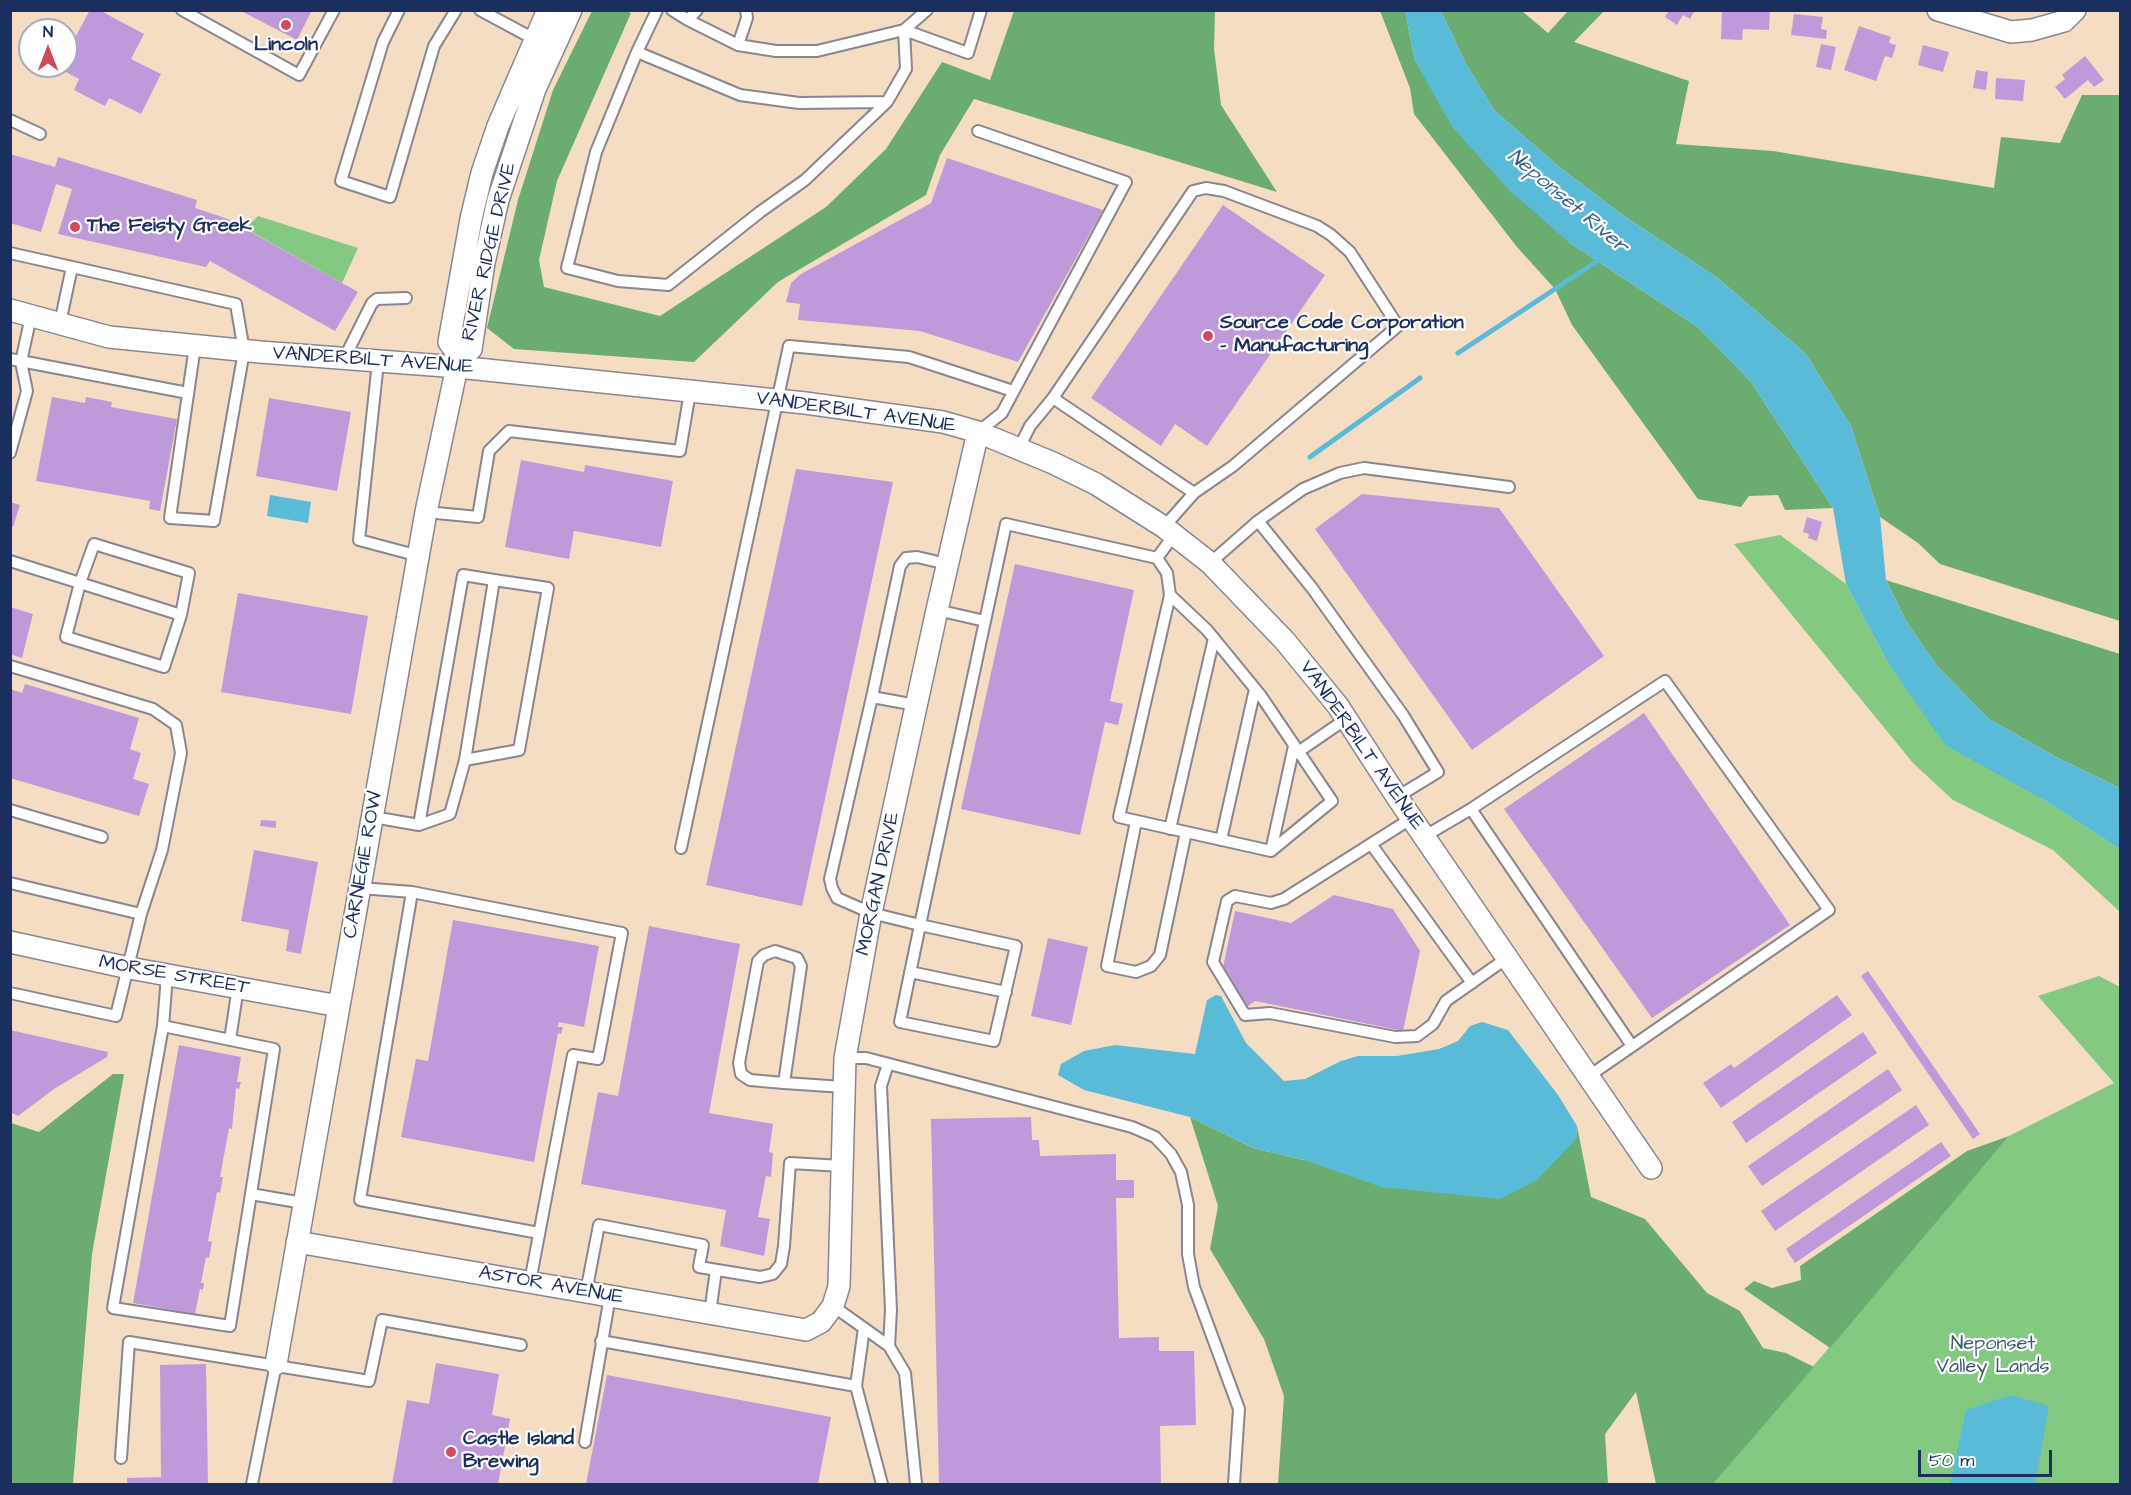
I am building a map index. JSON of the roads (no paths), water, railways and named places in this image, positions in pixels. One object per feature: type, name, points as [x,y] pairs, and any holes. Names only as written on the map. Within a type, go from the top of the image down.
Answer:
[{"type":"street","name":"RIVER RIDGE DRIVE","points":[[548,10],[498,126],[482,173],[471,219],[449,342],[459,362],[471,349],[484,263],[498,200],[535,89],[571,10]]},
{"type":"street","points":[[1938,10],[2012,32],[2032,30],[2064,21],[2075,10]]},
{"type":"street","name":"VANDERBILT AVENUE","points":[[10,310],[109,337],[378,362],[459,362],[943,422],[978,432],[1019,448],[1096,484],[1169,531],[1210,563],[1285,641],[1346,719],[1651,1168]]},
{"type":"street","name":"CARNEGIE ROW","points":[[276,1364],[426,512],[459,362]]},
{"type":"street","name":"MORGAN DRIVE","points":[[833,1306],[839,1286],[845,1058],[872,913],[916,705],[978,432]]},
{"type":"street","name":"MORSE STREET","points":[[10,942],[129,968],[339,1006]]},
{"type":"street","name":"ASTOR AVENUE","points":[[297,1242],[806,1330],[821,1322],[833,1306]]},
{"type":"lane","points":[[182,10],[299,75],[334,10]]},
{"type":"lane","points":[[399,10],[383,42],[341,181],[390,197],[434,46],[456,10]]},
{"type":"lane","points":[[480,10],[534,39]]},
{"type":"lane","points":[[657,10],[596,152],[567,268],[618,281],[668,285],[760,212],[806,180],[886,102],[906,69],[904,30]]},
{"type":"lane","points":[[672,10],[738,45],[776,51],[817,51],[904,30],[927,10]]},
{"type":"lane","points":[[688,20],[697,10]]},
{"type":"lane","points":[[738,45],[747,18],[746,10]]},
{"type":"lane","points":[[904,30],[968,53],[981,10]]},
{"type":"lane","points":[[637,52],[740,95],[799,103],[886,102]]},
{"type":"lane","points":[[10,120],[40,134]]},
{"type":"lane","points":[[978,131],[1126,182],[1002,413],[978,432]]},
{"type":"lane","points":[[1019,448],[1030,426],[1053,398],[1193,192],[1206,188],[1224,192],[1317,226],[1331,235],[1350,252],[1398,326],[1233,466],[1194,493],[1169,531],[1157,558]]},
{"type":"lane","points":[[10,253],[236,304],[244,351],[214,520],[170,518],[195,346]]},
{"type":"lane","points":[[60,323],[72,267]]},
{"type":"lane","points":[[344,358],[372,303],[377,299],[406,298]]},
{"type":"lane","points":[[10,453],[27,391],[16,361],[32,316]]},
{"type":"lane","points":[[681,848],[789,346],[909,357],[1013,391]]},
{"type":"lane","points":[[16,361],[188,393]]},
{"type":"lane","points":[[378,362],[359,540],[419,556]]},
{"type":"lane","points":[[426,512],[478,517],[489,451],[509,431],[680,451],[690,392]]},
{"type":"lane","points":[[1053,398],[1194,493]]},
{"type":"lane","points":[[1210,563],[1258,520],[1303,489],[1340,473],[1364,468],[1509,487]]},
{"type":"lane","points":[[1258,520],[1312,588],[1403,715],[1438,772],[1397,797]]},
{"type":"lane","points":[[947,564],[917,557],[906,558],[900,566],[830,879],[837,898],[872,913],[920,925],[1016,946],[994,1041],[900,1022],[920,925],[1006,524],[1157,558],[1167,573],[1170,595],[1119,817],[1271,850]]},
{"type":"lane","points":[[94,544],[189,573],[181,615],[164,667],[66,637],[80,583],[94,544]]},
{"type":"lane","points":[[10,561],[181,615]]},
{"type":"lane","points":[[419,825],[463,575],[548,588],[519,750],[465,760]]},
{"type":"lane","points":[[373,818],[419,825],[450,814],[465,760],[494,580]]},
{"type":"lane","points":[[1170,595],[1214,638],[1255,689],[1332,801],[1271,850]]},
{"type":"lane","points":[[937,610],[985,621]]},
{"type":"lane","points":[[1170,829],[1214,638]]},
{"type":"lane","points":[[10,666],[153,709],[176,725],[181,753],[162,850],[141,914],[116,1016],[10,993]]},
{"type":"lane","points":[[1425,836],[1471,809],[1665,681],[1829,910],[1588,1076]]},
{"type":"lane","points":[[1221,840],[1255,689]]},
{"type":"lane","points":[[872,697],[916,705]]},
{"type":"lane","points":[[1271,850],[1296,749],[1346,719]]},
{"type":"lane","points":[[1471,809],[1632,1046]]},
{"type":"lane","points":[[10,810],[102,837]]},
{"type":"lane","points":[[1412,818],[1284,899],[1271,903],[1235,896],[1227,901],[1213,963],[1245,1015],[1270,1012],[1395,1037],[1417,1036],[1433,1024],[1446,1001],[1507,958]]},
{"type":"lane","points":[[1136,821],[1107,966],[1136,972],[1151,966],[1160,955],[1186,832]]},
{"type":"lane","points":[[1371,844],[1472,983]]},
{"type":"lane","points":[[10,883],[141,914]]},
{"type":"lane","points":[[360,888],[412,892],[622,933],[598,1059],[573,1055],[530,1282]]},
{"type":"lane","points":[[412,892],[360,1200],[539,1233]]},
{"type":"lane","points":[[784,1083],[801,966],[797,958],[775,951],[764,955],[758,961],[740,1064],[741,1074],[750,1080],[784,1083],[844,1087]]},
{"type":"lane","points":[[910,972],[1005,992]]},
{"type":"lane","points":[[163,1026],[274,1049],[230,1326],[113,1308],[163,1026],[167,975]]},
{"type":"lane","points":[[230,1040],[238,987]]},
{"type":"lane","points":[[845,1058],[866,1058],[1132,1127],[1155,1137],[1171,1154],[1181,1172],[1188,1205],[1188,1254],[1194,1287],[1239,1409],[1234,1485]]},
{"type":"lane","points":[[888,1064],[881,1086],[891,1310],[889,1346]]},
{"type":"lane","points":[[586,1292],[599,1225],[703,1245],[699,1267],[760,1277],[773,1274],[781,1264],[784,1246],[790,1163],[842,1166]]},
{"type":"lane","points":[[251,1194],[303,1203]]},
{"type":"lane","points":[[710,1313],[716,1270]]},
{"type":"lane","points":[[585,1442],[610,1296]]},
{"type":"lane","points":[[833,1306],[889,1346],[905,1372],[916,1485]]},
{"type":"lane","points":[[121,1458],[129,1342],[276,1364],[369,1381],[382,1320],[521,1345]]},
{"type":"lane","points":[[864,1328],[856,1386],[882,1485]]},
{"type":"lane","points":[[601,1341],[856,1386]]},
{"type":"lane","points":[[252,1485],[276,1364]]},
{"type":"water","name":"Neponset River","points":[[1405,11],[1441,11],[1465,62],[1494,110],[1557,165],[1624,216],[1719,279],[1805,353],[1851,426],[1880,517],[1886,580],[1906,621],[1937,666],[1989,719],[2056,757],[2120,788],[2120,849],[2044,800],[1945,745],[1887,661],[1846,584],[1833,508],[1751,382],[1699,328],[1570,243],[1510,191],[1453,128],[1415,61]]},
{"type":"water","points":[[270,495],[311,502],[308,523],[267,516]]},
{"type":"water","points":[[1216,995],[1221,996],[1246,1043],[1284,1081],[1305,1079],[1341,1061],[1358,1056],[1397,1056],[1439,1049],[1458,1041],[1470,1026],[1482,1022],[1508,1030],[1558,1095],[1577,1126],[1576,1139],[1537,1180],[1500,1199],[1381,1187],[1304,1160],[1253,1148],[1190,1117],[1084,1090],[1058,1075],[1061,1064],[1084,1051],[1115,1045],[1195,1054],[1207,1000]]},
{"type":"water","points":[[2011,1395],[2049,1406],[2035,1484],[1950,1484],[1966,1410]]},
{"type":"waterway","name":"Neponset River","points":[[1458,353],[1602,258]]},
{"type":"waterway","points":[[1310,457],[1420,378]]},
{"type":"place","name":"Lincoln","points":[[286,25]]},
{"type":"place","name":"The Feisty Greek","points":[[75,227]]},
{"type":"place","name":"Source Code Corporation - Manufacturing","points":[[1208,336]]},
{"type":"place","name":"Castle Island Brewing","points":[[451,1452]]},
{"type":"park label","name":"Neponset Valley Lands","points":[[1993,1356]]}]
